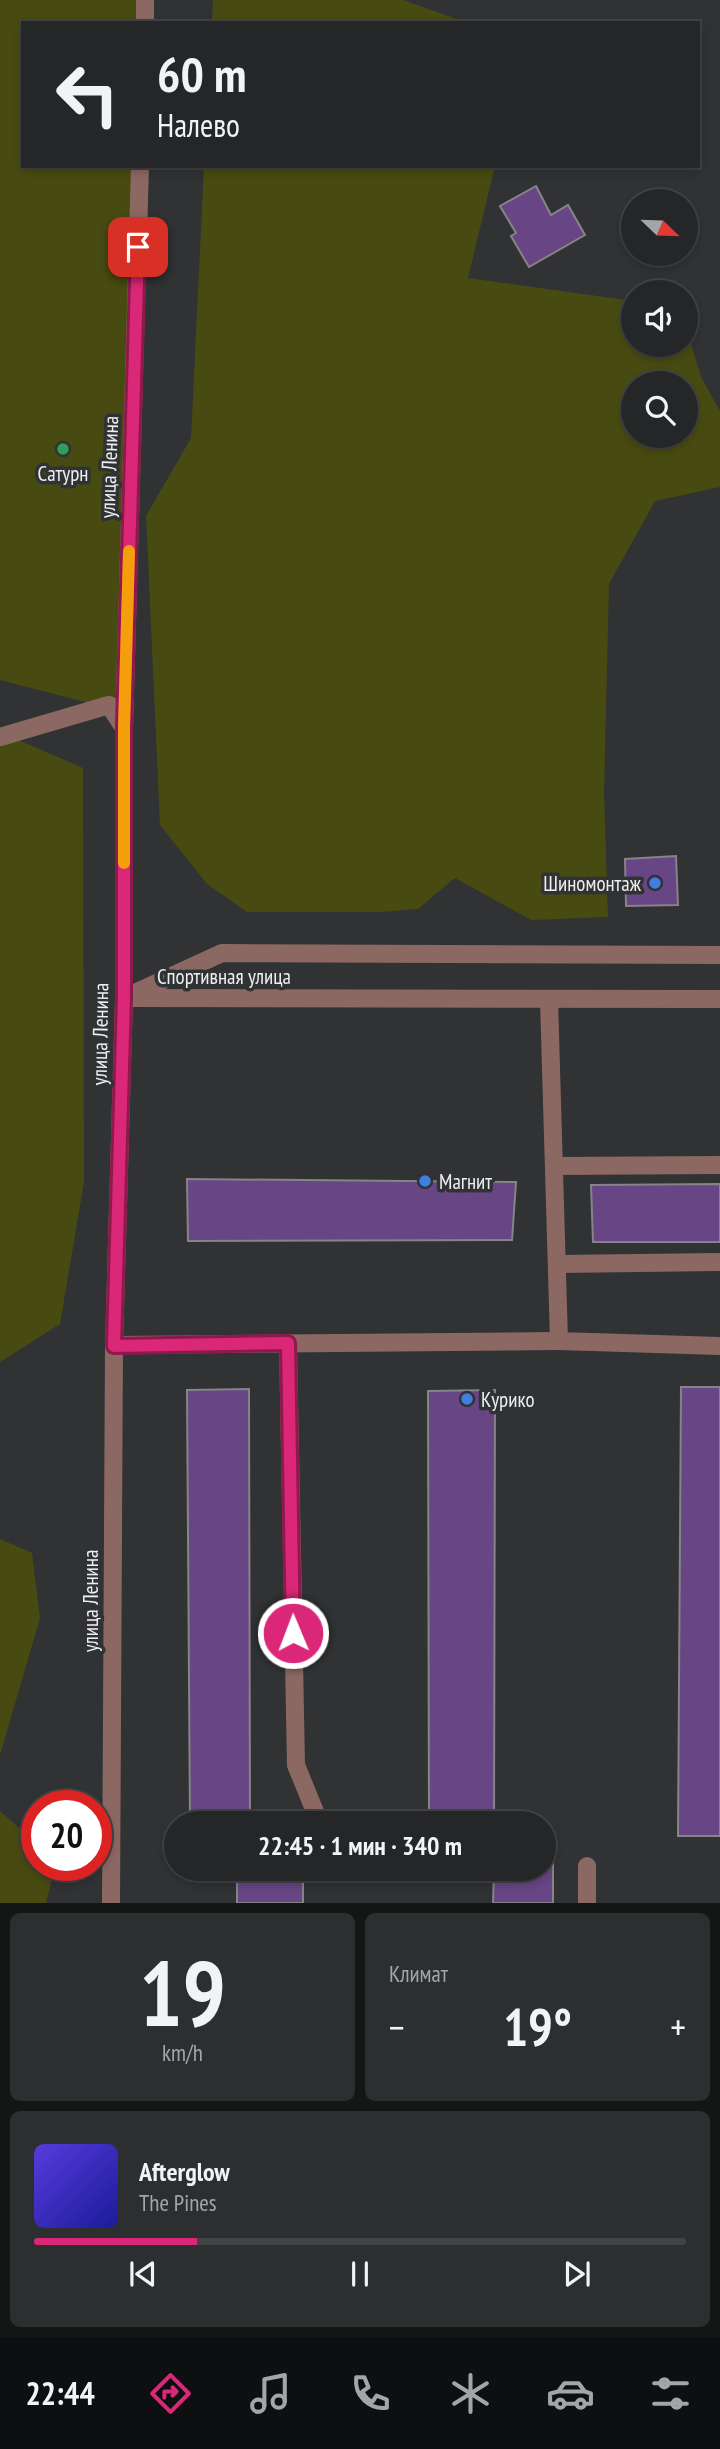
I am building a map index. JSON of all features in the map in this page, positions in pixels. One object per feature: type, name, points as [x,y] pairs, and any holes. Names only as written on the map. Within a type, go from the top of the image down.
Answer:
[{"type":"street","points":[[145,0],[145,21]]},
{"type":"street","name":"улица Ленина","points":[[111,1903],[114,1346],[124,998],[124,728],[140,168]]},
{"type":"street","points":[[0,737],[109,705],[124,728]]},
{"type":"street","name":"Спортивная улица","points":[[124,998],[222,953],[720,955]]},
{"type":"street","name":"Спортивная улица","points":[[124,998],[720,999]]},
{"type":"street","points":[[549,1000],[559,1341]]},
{"type":"street","points":[[554,1166],[720,1165]]},
{"type":"street","points":[[557,1264],[720,1262]]},
{"type":"street","points":[[114,1346],[559,1341],[720,1346]]},
{"type":"street","points":[[288,1343],[296,1765],[315,1811]]},
{"type":"street","points":[[587,1866],[587,1903]]},
{"type":"shaded area","name":"Сатурн","points":[[0,0],[139,0],[139,21],[21,21],[21,168],[137,168],[116,710],[0,680]]},
{"type":"shaded area","points":[[213,0],[403,0],[462,21],[212,21]]},
{"type":"shaded area","points":[[204,168],[495,168],[468,278],[621,299],[621,357],[695,357],[701,377],[720,411],[720,487],[655,501],[609,584],[604,792],[608,917],[531,920],[455,878],[418,909],[380,912],[247,912],[207,884],[160,825],[146,516],[191,438]]},
{"type":"shaded area","points":[[0,732],[83,768],[84,1182],[60,1324],[0,1362]]},
{"type":"shaded area","points":[[0,1539],[32,1553],[40,1618],[0,1755]]},
{"type":"shaded area","points":[[0,1811],[21,1830],[21,1881],[51,1881],[46,1903],[0,1903]]},
{"type":"building","points":[[536,186],[551,215],[568,205],[585,235],[529,267],[511,236],[516,233],[500,206]]},
{"type":"building","points":[[676,856],[678,905],[626,906],[625,859]]},
{"type":"building","points":[[187,1179],[516,1182],[512,1240],[188,1241]]},
{"type":"building","points":[[720,1184],[720,1242],[593,1242],[591,1185]]},
{"type":"building","points":[[681,1387],[720,1387],[720,1836],[678,1836]]},
{"type":"building","points":[[249,1389],[250,1811],[190,1811],[187,1390]]},
{"type":"building","points":[[495,1390],[494,1811],[429,1811],[428,1391]]},
{"type":"building","points":[[237,1881],[303,1881],[303,1903],[237,1903]]},
{"type":"building","points":[[494,1881],[553,1881],[553,1903],[493,1903]]},
{"type":"slow traffic","points":[[124,863],[124,728],[129,551]]},
{"type":"place","name":"Сатурн","points":[[63,449]]},
{"type":"place","name":"Шиномонтаж","points":[[655,883]]},
{"type":"place","name":"Магнит","points":[[425,1181]]},
{"type":"place","name":"Курико","points":[[467,1399]]},
{"type":"route","points":[[138,247],[124,728],[124,998],[114,1346],[288,1343],[293,1633]]}]
